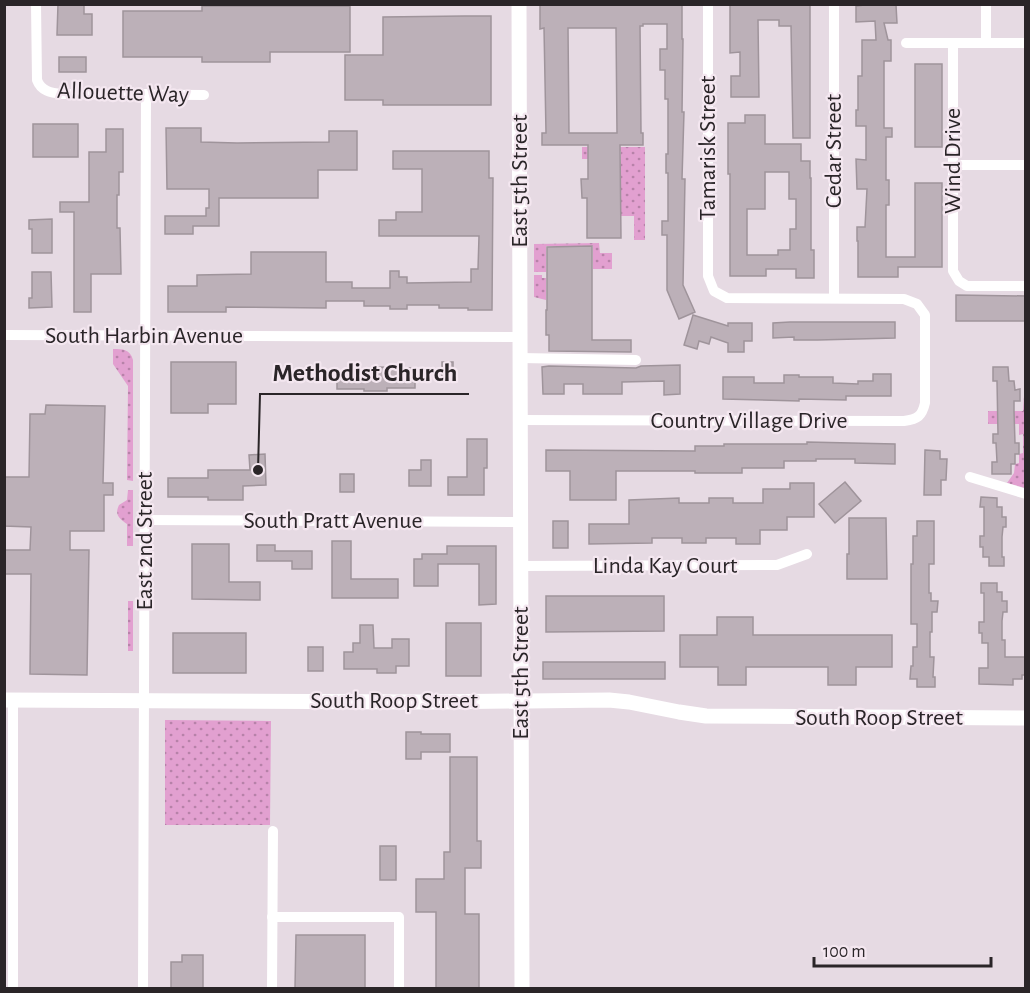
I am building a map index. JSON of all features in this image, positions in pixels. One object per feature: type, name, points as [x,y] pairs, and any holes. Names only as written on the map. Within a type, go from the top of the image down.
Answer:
[{"type":"street","name":"Allouette Way","points":[[36,4],[36,75],[43,89],[51,93],[62,94],[204,95]]},
{"type":"street","name":"East 5th Street","points":[[519,4],[522,988]]},
{"type":"street","name":"Tamarisk Street","points":[[708,4],[708,276],[714,291],[727,298],[834,298]]},
{"type":"street","name":"Cedar Street","points":[[834,4],[834,298]]},
{"type":"street","points":[[986,4],[986,43]]},
{"type":"street","points":[[906,43],[1026,43]]},
{"type":"street","name":"Wind Drive","points":[[953,43],[953,266],[957,278],[967,286],[1026,286]]},
{"type":"street","name":"East 2nd Street","points":[[143,988],[146,94]]},
{"type":"street","points":[[953,165],[1026,165]]},
{"type":"street","name":"Country Village Drive","points":[[520,420],[904,421],[915,419],[923,413],[925,403],[925,315],[917,304],[904,299],[834,298]]},
{"type":"street","name":"South Harbin Avenue","points":[[4,335],[520,338]]},
{"type":"street","points":[[520,358],[636,360]]},
{"type":"street","points":[[970,477],[1026,494]]},
{"type":"street","name":"South Pratt Avenue","points":[[145,520],[521,522]]},
{"type":"street","name":"Linda Kay Court","points":[[521,566],[777,566],[807,554]]},
{"type":"street","points":[[9,700],[13,988]]},
{"type":"street","name":"South Roop Street","points":[[9,700],[595,700],[620,701],[706,716],[1026,718]]},
{"type":"street","points":[[272,988],[273,831]]},
{"type":"street","points":[[272,917],[399,917],[399,988]]},
{"type":"shaded area","points":[[582,147],[645,147],[645,240],[634,240],[634,216],[621,216],[621,151],[594,150],[593,159],[582,159]]},
{"type":"shaded area","points":[[599,243],[600,253],[612,253],[612,269],[593,269],[593,246],[546,246],[546,272],[534,272],[534,244]]},
{"type":"shaded area","points":[[534,275],[542,275],[542,278],[546,278],[546,300],[534,297]]},
{"type":"shaded area","points":[[113,349],[126,350],[133,360],[133,481],[127,480],[128,386],[113,364]]},
{"type":"shaded area","points":[[1024,396],[1025,488],[1007,483],[1014,473],[1015,464],[1019,463],[1019,454],[1023,453],[1023,434],[1019,435],[1019,424],[988,424],[988,411],[1023,411]]},
{"type":"shaded area","points":[[128,490],[133,490],[133,546],[127,546],[127,524],[117,514],[119,505],[127,500]]},
{"type":"shaded area","points":[[128,601],[133,601],[133,651],[128,651]]},
{"type":"shaded area","points":[[165,720],[271,721],[270,825],[165,825]]},
{"type":"building","points":[[58,4],[84,4],[84,14],[92,14],[92,35],[57,35]]},
{"type":"building","points":[[682,4],[682,112],[684,112],[682,179],[685,179],[683,285],[695,312],[679,319],[667,290],[667,235],[662,235],[662,221],[668,221],[666,154],[668,154],[668,99],[665,99],[665,70],[660,70],[660,49],[667,49],[667,24],[640,26],[643,145],[620,145],[621,238],[587,238],[587,198],[582,198],[581,179],[588,179],[588,145],[542,145],[542,133],[546,133],[544,28],[540,29],[540,5]],"holes":[[[568,28],[616,28],[617,133],[569,133]]]},
{"type":"building","points":[[730,4],[810,5],[810,138],[793,138],[791,26],[779,26],[779,20],[758,20],[759,97],[731,97],[731,76],[740,76],[740,52],[730,53]]},
{"type":"building","points":[[896,5],[897,23],[884,23],[888,40],[891,40],[891,61],[884,61],[884,128],[892,128],[892,137],[886,137],[886,180],[889,180],[889,205],[886,205],[886,257],[915,257],[915,183],[942,183],[942,267],[898,267],[898,277],[858,277],[857,227],[865,227],[867,189],[857,189],[856,159],[866,160],[866,126],[856,126],[858,76],[862,76],[862,40],[876,40],[875,21],[856,22],[856,6]]},
{"type":"building","points":[[202,6],[350,6],[350,52],[270,52],[270,62],[202,62],[202,57],[123,57],[123,11],[202,11]]},
{"type":"building","points":[[491,16],[491,105],[383,105],[383,100],[345,100],[345,55],[383,55],[383,17]]},
{"type":"building","points":[[59,57],[86,57],[86,72],[59,72]]},
{"type":"building","points":[[915,64],[942,64],[942,147],[915,147]]},
{"type":"building","points":[[745,115],[765,115],[765,144],[801,144],[801,161],[810,161],[811,250],[814,250],[814,278],[796,278],[796,269],[766,269],[766,276],[730,276],[728,123],[745,123]],"holes":[[[765,172],[789,172],[789,199],[796,199],[796,229],[790,229],[790,250],[778,250],[778,255],[747,255],[747,209],[765,209]]]},
{"type":"building","points":[[33,124],[78,124],[78,157],[33,157]]},
{"type":"building","points":[[166,128],[201,128],[201,142],[237,143],[329,142],[329,131],[357,131],[357,170],[318,170],[318,198],[219,198],[219,226],[193,226],[193,234],[165,234],[165,216],[206,216],[206,208],[209,208],[209,189],[167,189]]},
{"type":"building","points":[[106,129],[123,129],[123,172],[119,172],[119,195],[117,195],[121,274],[91,274],[91,312],[74,312],[74,212],[60,212],[60,202],[89,202],[89,152],[106,152]]},
{"type":"building","points":[[393,151],[489,151],[489,178],[493,178],[492,310],[439,308],[439,305],[407,305],[407,309],[390,309],[390,306],[364,306],[364,301],[326,301],[326,308],[226,307],[226,312],[168,312],[168,286],[197,286],[197,275],[251,274],[251,252],[326,252],[326,282],[352,282],[352,288],[390,288],[390,271],[399,271],[399,277],[407,277],[407,283],[471,282],[471,269],[478,269],[479,236],[379,236],[379,220],[396,220],[396,212],[422,212],[422,169],[393,169]]},
{"type":"building","points":[[52,219],[52,253],[32,253],[32,229],[29,229],[29,220]]},
{"type":"building","points":[[592,246],[592,340],[631,340],[631,352],[549,351],[549,335],[546,335],[547,247]]},
{"type":"building","points":[[32,272],[51,272],[52,307],[29,308],[29,298],[32,298]]},
{"type":"building","points":[[956,295],[1026,296],[1026,321],[956,321]]},
{"type":"building","points":[[693,315],[728,326],[728,323],[752,323],[752,341],[744,341],[744,352],[728,352],[728,343],[711,337],[709,344],[699,341],[697,349],[684,345]]},
{"type":"building","points":[[895,322],[895,338],[794,340],[794,337],[773,338],[773,323]]},
{"type":"building","points":[[171,362],[236,362],[236,404],[208,404],[208,413],[171,413]]},
{"type":"building","points":[[442,362],[453,362],[453,378],[442,378]]},
{"type":"building","points":[[680,365],[680,394],[664,395],[664,381],[622,382],[622,394],[583,394],[583,384],[564,384],[564,394],[543,394],[542,367],[636,368]]},
{"type":"building","points":[[377,367],[415,368],[415,388],[387,388],[387,391],[337,389],[337,372],[377,373]]},
{"type":"building","points":[[993,367],[1008,367],[1009,381],[1014,381],[1015,390],[1020,389],[1020,401],[1014,401],[1015,443],[1019,443],[1019,454],[1015,454],[1015,464],[1011,464],[1011,474],[992,474],[992,462],[997,462],[993,434],[998,434],[997,381],[993,381]]},
{"type":"building","points":[[873,374],[891,374],[891,396],[846,396],[846,400],[799,399],[799,401],[723,399],[723,377],[754,377],[754,383],[784,383],[784,375],[799,375],[799,377],[833,377],[833,383],[858,384],[858,381],[873,381]]},
{"type":"building","points":[[46,405],[105,406],[103,483],[113,483],[113,495],[104,495],[104,531],[70,531],[70,550],[89,550],[87,675],[30,674],[31,574],[4,574],[4,550],[30,550],[31,527],[4,526],[4,477],[29,477],[30,414],[45,414]]},
{"type":"building","points":[[467,439],[487,439],[484,495],[448,495],[448,477],[467,477]]},
{"type":"building","points":[[807,442],[895,444],[895,464],[855,463],[855,459],[816,459],[816,461],[784,461],[784,468],[742,468],[742,473],[616,471],[616,500],[570,500],[570,471],[546,471],[546,450],[695,451],[695,446],[807,444]]},
{"type":"building","points":[[925,450],[940,451],[940,459],[947,459],[946,480],[941,480],[941,495],[924,495]]},
{"type":"building","points":[[265,454],[266,485],[243,486],[243,500],[168,497],[168,478],[208,478],[208,470],[250,470],[249,455]]},
{"type":"building","points":[[421,460],[431,460],[431,486],[409,486],[409,470],[421,470]]},
{"type":"building","points":[[340,474],[354,474],[354,492],[340,492]]},
{"type":"building","points":[[845,482],[861,501],[835,523],[819,504]]},
{"type":"building","points":[[790,483],[814,483],[814,517],[787,517],[787,530],[760,530],[760,544],[736,544],[736,538],[706,538],[706,543],[682,543],[682,538],[652,538],[652,543],[589,544],[589,524],[629,524],[629,500],[679,498],[679,503],[709,503],[709,498],[733,498],[733,503],[763,503],[763,489],[790,489]]},
{"type":"building","points":[[981,497],[997,498],[997,507],[1002,507],[1002,517],[1006,517],[1006,527],[1003,527],[1002,537],[1004,566],[989,566],[989,557],[983,557],[980,536],[984,536],[984,507],[980,507]]},
{"type":"building","points":[[849,518],[886,518],[887,579],[847,579]]},
{"type":"building","points":[[553,521],[568,521],[568,548],[553,548]]},
{"type":"building","points":[[917,521],[934,521],[934,564],[929,564],[929,593],[931,593],[931,601],[938,601],[937,612],[932,612],[932,632],[930,632],[930,657],[934,657],[935,687],[917,687],[917,679],[910,679],[913,647],[917,647],[917,624],[911,624],[911,564],[913,564],[913,536],[917,536]]},
{"type":"building","points":[[332,541],[351,541],[351,579],[398,579],[398,598],[332,598]]},
{"type":"building","points":[[192,544],[229,544],[229,582],[260,582],[260,600],[192,599]]},
{"type":"building","points":[[257,545],[275,545],[275,551],[312,551],[312,569],[292,569],[292,561],[257,561]]},
{"type":"building","points":[[447,546],[496,546],[496,604],[479,605],[479,564],[438,564],[438,586],[414,586],[414,559],[422,559],[422,554],[447,554]]},
{"type":"building","points":[[981,583],[997,583],[997,592],[1002,592],[1002,601],[1007,601],[1007,612],[1003,612],[1002,621],[1005,657],[1026,657],[1026,675],[1022,675],[1022,679],[1013,679],[1013,685],[979,684],[979,668],[988,668],[988,643],[982,643],[982,633],[979,633],[979,622],[984,622],[984,593],[981,593]]},
{"type":"building","points":[[546,596],[664,596],[664,631],[546,632]]},
{"type":"building","points":[[717,617],[753,617],[753,635],[892,635],[892,667],[856,667],[856,685],[828,685],[828,667],[746,667],[746,685],[718,685],[718,667],[680,667],[680,635],[717,635]]},
{"type":"building","points":[[446,623],[481,623],[481,676],[446,676]]},
{"type":"building","points":[[360,625],[373,625],[374,648],[392,648],[392,639],[409,639],[409,666],[396,666],[396,673],[377,673],[377,669],[344,669],[344,652],[353,652],[353,643],[360,643]]},
{"type":"building","points":[[173,633],[246,633],[246,673],[173,673]]},
{"type":"building","points":[[308,647],[323,647],[323,671],[308,671]]},
{"type":"building","points":[[543,662],[665,662],[665,679],[543,679]]},
{"type":"building","points":[[406,732],[450,734],[450,752],[421,752],[421,759],[406,759]]},
{"type":"building","points":[[450,757],[477,757],[477,841],[481,841],[481,868],[465,868],[465,914],[479,914],[479,988],[436,988],[436,912],[416,912],[416,879],[444,879],[444,852],[450,852]]},
{"type":"building","points":[[380,846],[396,846],[396,880],[380,880]]},
{"type":"building","points":[[296,935],[365,935],[365,988],[295,988]]},
{"type":"building","points":[[182,955],[203,955],[203,988],[171,988],[171,962],[182,962]]},
{"type":"place","name":"Methodist Church","points":[[258,470]]}]
